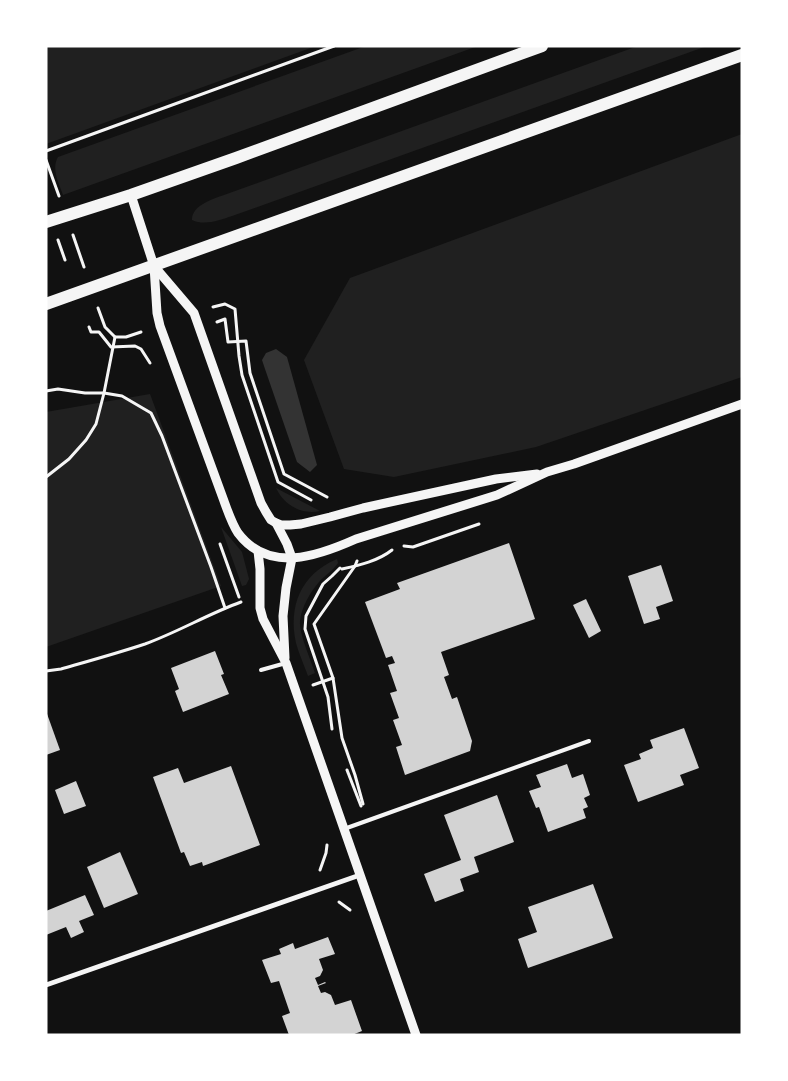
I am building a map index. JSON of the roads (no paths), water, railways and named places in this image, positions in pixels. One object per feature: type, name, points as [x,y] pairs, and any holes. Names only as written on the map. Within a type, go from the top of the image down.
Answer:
[{"type":"main road","points":[[46,222],[245,154],[542,46]]},
{"type":"main road","points":[[46,304],[742,55]]},
{"type":"street","points":[[131,194],[154,266],[157,313],[160,326],[232,521],[238,533],[258,551],[268,556],[292,558],[315,554],[340,546],[356,539],[497,495],[547,472],[742,404]]},
{"type":"street","points":[[154,266],[194,313],[261,503],[271,520],[276,523],[290,526],[301,524],[363,508],[496,479],[547,472]]},
{"type":"street","points":[[276,523],[292,558],[286,588],[284,616],[286,663]]},
{"type":"street","points":[[258,551],[260,569],[259,598],[263,618],[286,663],[416,1035]]},
{"type":"street","points":[[46,986],[360,875]]},
{"type":"lane","points":[[261,670],[286,663]]},
{"type":"lane","points":[[344,829],[589,741]]}]
